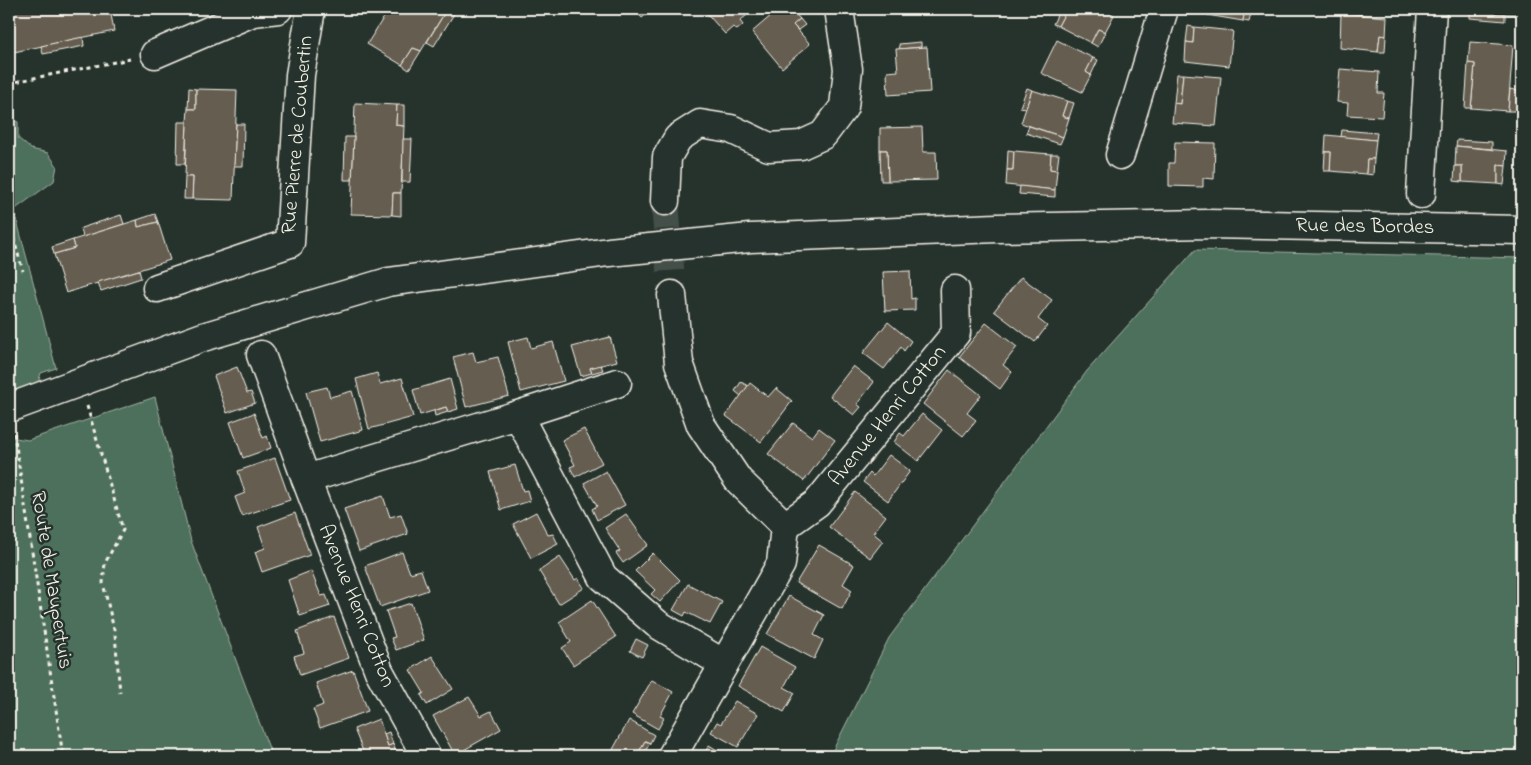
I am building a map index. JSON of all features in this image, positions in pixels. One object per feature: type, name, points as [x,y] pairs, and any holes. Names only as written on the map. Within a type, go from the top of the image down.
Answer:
[{"type":"street","name":"Rue Pierre de Coubertin","points":[[155,54],[253,12],[278,9]]},
{"type":"street","name":"Rue Pierre de Coubertin","points":[[156,288],[290,243],[300,75],[311,9]]},
{"type":"street","points":[[665,201],[667,157],[678,138],[700,124],[731,129],[769,147],[801,145],[823,135],[844,107],[848,68],[839,9]]},
{"type":"street","points":[[1120,156],[1164,9]]},
{"type":"street","points":[[1421,194],[1432,9]]},
{"type":"street","name":"Rue des Bordes","points":[[9,408],[203,337],[388,282],[609,252],[750,238],[997,228],[1207,224],[1522,230]]},
{"type":"street","name":"Avenue Henri Cotton","points":[[785,526],[817,503],[956,333],[956,290]]},
{"type":"street","points":[[672,295],[679,362],[701,425],[738,480],[785,526],[781,564],[672,756]]},
{"type":"street","name":"Avenue Henri Cotton","points":[[261,355],[378,671],[426,756]]},
{"type":"street","points":[[306,479],[618,383]]},
{"type":"street","points":[[518,415],[603,577],[657,624],[724,664]]},
{"type":"path","points":[[9,83],[155,54]]},
{"type":"path","points":[[9,223],[23,271]]},
{"type":"path","points":[[87,406],[123,530],[105,563],[103,583],[115,634],[120,693]]},
{"type":"path","name":"Route de Maupertuis","points":[[9,408],[63,756]]},
{"type":"green space","points":[[9,115],[18,122],[18,138],[31,149],[48,153],[57,166],[54,181],[14,210],[56,368],[41,373],[31,406],[9,413]]},
{"type":"green space","points":[[1195,250],[1522,258],[1522,756],[830,756],[889,638],[1087,371]]},
{"type":"green space","points":[[155,397],[191,541],[272,756],[9,756],[9,437],[28,440]]},
{"type":"building","points":[[20,9],[110,9],[114,31],[9,53],[9,11]]},
{"type":"building","points":[[389,9],[447,9],[421,51],[413,48],[402,65],[367,44]]},
{"type":"building","points":[[447,9],[457,9],[434,46],[427,42]]},
{"type":"building","points":[[634,9],[653,9],[642,18]]},
{"type":"building","points":[[703,9],[754,9],[740,21],[743,25],[737,30],[733,27],[725,34]]},
{"type":"building","points":[[779,9],[791,9],[800,19],[793,25],[810,44],[782,68],[752,32]]},
{"type":"building","points":[[1060,9],[1067,9],[1058,26],[1053,24]]},
{"type":"building","points":[[1067,9],[1102,9],[1114,15],[1105,32],[1098,29],[1091,43],[1058,26]]},
{"type":"building","points":[[1208,9],[1245,9],[1243,21],[1207,15]]},
{"type":"building","points":[[1245,9],[1252,9],[1249,22],[1243,21]]},
{"type":"building","points":[[1470,9],[1520,9],[1520,15],[1470,12]]},
{"type":"building","points":[[1470,12],[1505,14],[1505,21],[1470,18]]},
{"type":"building","points":[[1341,13],[1387,17],[1386,36],[1380,35],[1378,52],[1340,48]]},
{"type":"building","points":[[800,19],[805,25],[798,30],[793,25]]},
{"type":"building","points":[[1188,26],[1194,27],[1193,43],[1186,42]]},
{"type":"building","points":[[1194,27],[1233,31],[1229,66],[1185,61],[1186,42],[1193,43]]},
{"type":"building","points":[[1098,29],[1105,32],[1098,47],[1091,43]]},
{"type":"building","points":[[1380,35],[1386,36],[1385,52],[1378,52]]},
{"type":"building","points":[[83,37],[84,46],[43,54],[41,46]]},
{"type":"building","points":[[1057,40],[1093,58],[1086,72],[1091,75],[1082,92],[1041,73]]},
{"type":"building","points":[[921,42],[921,47],[900,49],[899,44]]},
{"type":"building","points":[[1470,42],[1513,45],[1508,111],[1471,108],[1475,64],[1468,63]]},
{"type":"building","points":[[927,47],[930,92],[888,95],[887,72],[898,71],[896,49]]},
{"type":"building","points":[[413,48],[421,51],[409,70],[402,65]]},
{"type":"building","points":[[1093,58],[1098,60],[1091,75],[1086,72]]},
{"type":"building","points":[[1468,63],[1475,64],[1471,108],[1465,108]]},
{"type":"building","points":[[1340,69],[1379,72],[1378,93],[1384,93],[1382,117],[1347,115],[1348,103],[1337,102]]},
{"type":"building","points":[[1177,74],[1183,74],[1180,104],[1174,103]]},
{"type":"building","points":[[1183,74],[1221,77],[1216,126],[1172,123],[1174,103],[1180,104]]},
{"type":"building","points":[[189,88],[196,89],[196,109],[188,109]]},
{"type":"building","points":[[1027,88],[1032,90],[1026,108],[1020,107]]},
{"type":"building","points":[[196,89],[237,90],[233,200],[192,199],[193,177],[185,177],[187,122],[188,109],[196,109]]},
{"type":"building","points":[[1510,89],[1522,92],[1522,109],[1520,111],[1508,111]]},
{"type":"building","points":[[1032,90],[1067,101],[1062,116],[1069,118],[1063,137],[1021,123]]},
{"type":"building","points":[[1067,101],[1074,103],[1069,118],[1062,116]]},
{"type":"building","points":[[355,103],[397,105],[396,125],[404,126],[401,193],[393,193],[392,215],[351,214]]},
{"type":"building","points":[[397,105],[404,105],[404,126],[396,125]]},
{"type":"building","points":[[178,122],[187,122],[185,164],[177,164]]},
{"type":"building","points":[[236,124],[244,124],[243,166],[234,166]]},
{"type":"building","points":[[1029,126],[1063,137],[1060,144],[1026,133]]},
{"type":"building","points":[[922,127],[923,152],[936,152],[937,180],[888,181],[887,150],[880,150],[880,128]]},
{"type":"building","points":[[1342,130],[1377,133],[1376,140],[1341,137]]},
{"type":"building","points":[[1326,135],[1376,140],[1374,159],[1367,159],[1366,174],[1330,171],[1331,152],[1325,152]]},
{"type":"building","points":[[345,137],[354,137],[352,180],[344,180]]},
{"type":"building","points":[[403,139],[412,139],[410,182],[402,182]]},
{"type":"building","points":[[1457,140],[1492,142],[1492,149],[1456,146]]},
{"type":"building","points":[[1175,142],[1215,143],[1214,179],[1203,178],[1203,187],[1169,186],[1169,163],[1174,163]]},
{"type":"building","points":[[1456,146],[1507,151],[1506,166],[1498,165],[1498,184],[1462,182],[1462,166],[1455,166]]},
{"type":"building","points":[[880,150],[887,150],[888,181],[881,181]]},
{"type":"building","points":[[1008,150],[1014,151],[1013,170],[1007,170]]},
{"type":"building","points":[[1014,151],[1051,154],[1050,169],[1057,170],[1055,190],[1006,185],[1007,170],[1013,170]]},
{"type":"building","points":[[1325,152],[1331,152],[1330,171],[1324,171]]},
{"type":"building","points":[[1051,154],[1059,154],[1057,170],[1050,169]]},
{"type":"building","points":[[1367,159],[1374,159],[1373,175],[1366,174]]},
{"type":"building","points":[[1498,165],[1506,166],[1504,185],[1498,184]]},
{"type":"building","points":[[1455,166],[1462,166],[1462,182],[1454,181]]},
{"type":"building","points":[[185,177],[193,177],[192,199],[184,199]]},
{"type":"building","points":[[1020,186],[1055,190],[1055,197],[1019,194]]},
{"type":"building","points":[[393,193],[401,193],[401,216],[392,215]]},
{"type":"building","points":[[155,214],[158,222],[138,227],[137,220]]},
{"type":"building","points":[[121,215],[124,224],[83,237],[81,228]]},
{"type":"building","points":[[137,220],[138,227],[158,222],[170,260],[66,293],[54,254],[75,248],[73,240]]},
{"type":"building","points":[[73,240],[75,248],[54,254],[52,247]]},
{"type":"building","points":[[139,270],[141,278],[101,291],[98,282]]},
{"type":"building","points":[[910,271],[911,299],[915,298],[915,310],[885,311],[883,272]]},
{"type":"building","points":[[1021,277],[1052,300],[1038,319],[1047,326],[1035,342],[994,311]]},
{"type":"building","points":[[888,322],[911,341],[904,351],[901,347],[884,369],[863,353]]},
{"type":"building","points":[[986,323],[1017,347],[1003,365],[1012,372],[1000,389],[959,357]]},
{"type":"building","points":[[528,337],[531,348],[553,342],[564,381],[521,392],[508,342]]},
{"type":"building","points":[[610,337],[617,361],[590,368],[592,373],[581,376],[572,347]]},
{"type":"building","points":[[473,352],[476,362],[498,357],[509,396],[466,407],[453,357]]},
{"type":"building","points":[[601,365],[603,370],[592,373],[590,368]]},
{"type":"building","points":[[853,366],[874,382],[857,404],[861,407],[854,415],[830,396]]},
{"type":"building","points":[[237,367],[247,393],[251,392],[255,403],[227,413],[214,376]]},
{"type":"building","points":[[949,370],[981,395],[967,413],[976,420],[963,436],[923,404]]},
{"type":"building","points":[[377,373],[380,384],[402,378],[413,417],[369,429],[356,379]]},
{"type":"building","points":[[450,379],[458,409],[448,412],[446,407],[420,415],[413,390]]},
{"type":"building","points":[[741,382],[748,386],[741,396],[735,391]]},
{"type":"building","points":[[750,383],[768,397],[776,388],[792,401],[761,442],[726,416]]},
{"type":"building","points":[[327,387],[330,397],[352,391],[363,430],[320,442],[306,392]]},
{"type":"building","points":[[446,407],[448,412],[435,416],[434,411]]},
{"type":"building","points":[[254,413],[263,438],[267,436],[271,448],[243,458],[230,422]]},
{"type":"building","points":[[922,414],[942,430],[918,461],[894,442],[900,433],[904,436]]},
{"type":"building","points":[[793,423],[812,437],[819,428],[835,440],[804,481],[768,454]]},
{"type":"building","points":[[584,429],[602,463],[575,477],[570,467],[575,465],[562,440]]},
{"type":"building","points":[[889,455],[910,471],[888,501],[863,482],[870,473],[873,476]]},
{"type":"building","points":[[275,458],[290,500],[242,516],[235,497],[245,493],[238,471]]},
{"type":"building","points":[[515,465],[523,491],[527,490],[530,501],[501,510],[490,472]]},
{"type":"building","points":[[606,471],[625,505],[597,520],[592,509],[597,506],[584,483]]},
{"type":"building","points":[[855,492],[886,516],[873,533],[883,541],[870,558],[829,527]]},
{"type":"building","points":[[383,496],[390,517],[401,514],[408,534],[359,551],[344,509]]},
{"type":"building","points":[[536,512],[548,535],[553,534],[558,544],[531,558],[513,524]]},
{"type":"building","points":[[295,513],[310,555],[262,572],[255,552],[265,548],[258,527]]},
{"type":"building","points":[[626,514],[648,545],[623,563],[616,553],[620,551],[605,528]]},
{"type":"building","points":[[819,545],[854,565],[843,584],[852,590],[842,609],[796,583]]},
{"type":"building","points":[[402,552],[410,573],[421,570],[428,590],[380,607],[365,566]]},
{"type":"building","points":[[653,553],[680,580],[660,602],[651,594],[655,590],[635,571]]},
{"type":"building","points":[[560,557],[575,580],[578,578],[584,588],[559,604],[539,571]]},
{"type":"building","points":[[311,571],[321,596],[326,595],[330,606],[300,616],[288,580]]},
{"type":"building","points":[[688,584],[722,602],[710,624],[686,612],[684,616],[673,610]]},
{"type":"building","points":[[789,596],[824,615],[814,635],[823,640],[814,659],[767,634]]},
{"type":"building","points":[[592,600],[616,637],[573,665],[562,648],[571,642],[559,622]]},
{"type":"building","points":[[411,603],[424,640],[396,650],[391,638],[395,637],[386,611]]},
{"type":"building","points":[[334,617],[349,658],[300,675],[294,656],[304,653],[297,631]]},
{"type":"building","points":[[636,639],[648,645],[642,657],[630,651]]},
{"type":"building","points":[[760,647],[795,667],[784,687],[795,693],[784,712],[738,686]]},
{"type":"building","points":[[432,656],[453,689],[427,705],[421,695],[424,693],[410,670]]},
{"type":"building","points":[[353,670],[368,711],[320,728],[313,709],[323,705],[316,683]]},
{"type":"building","points":[[652,680],[673,692],[660,716],[664,718],[658,729],[632,714]]},
{"type":"building","points":[[469,697],[481,716],[491,711],[501,729],[455,755],[433,716]]},
{"type":"building","points":[[735,701],[758,714],[738,747],[711,732],[717,722],[721,724]]},
{"type":"building","points":[[379,719],[388,746],[393,744],[397,755],[365,756],[354,729]]},
{"type":"building","points":[[629,720],[654,735],[650,743],[645,741],[637,756],[610,755]]},
{"type":"building","points":[[389,732],[393,744],[388,746],[384,734]]},
{"type":"building","points":[[645,741],[650,743],[643,755],[639,752]]},
{"type":"building","points":[[709,745],[727,756],[703,756]]},
{"type":"tunnel","points":[[665,201],[672,295]]}]
